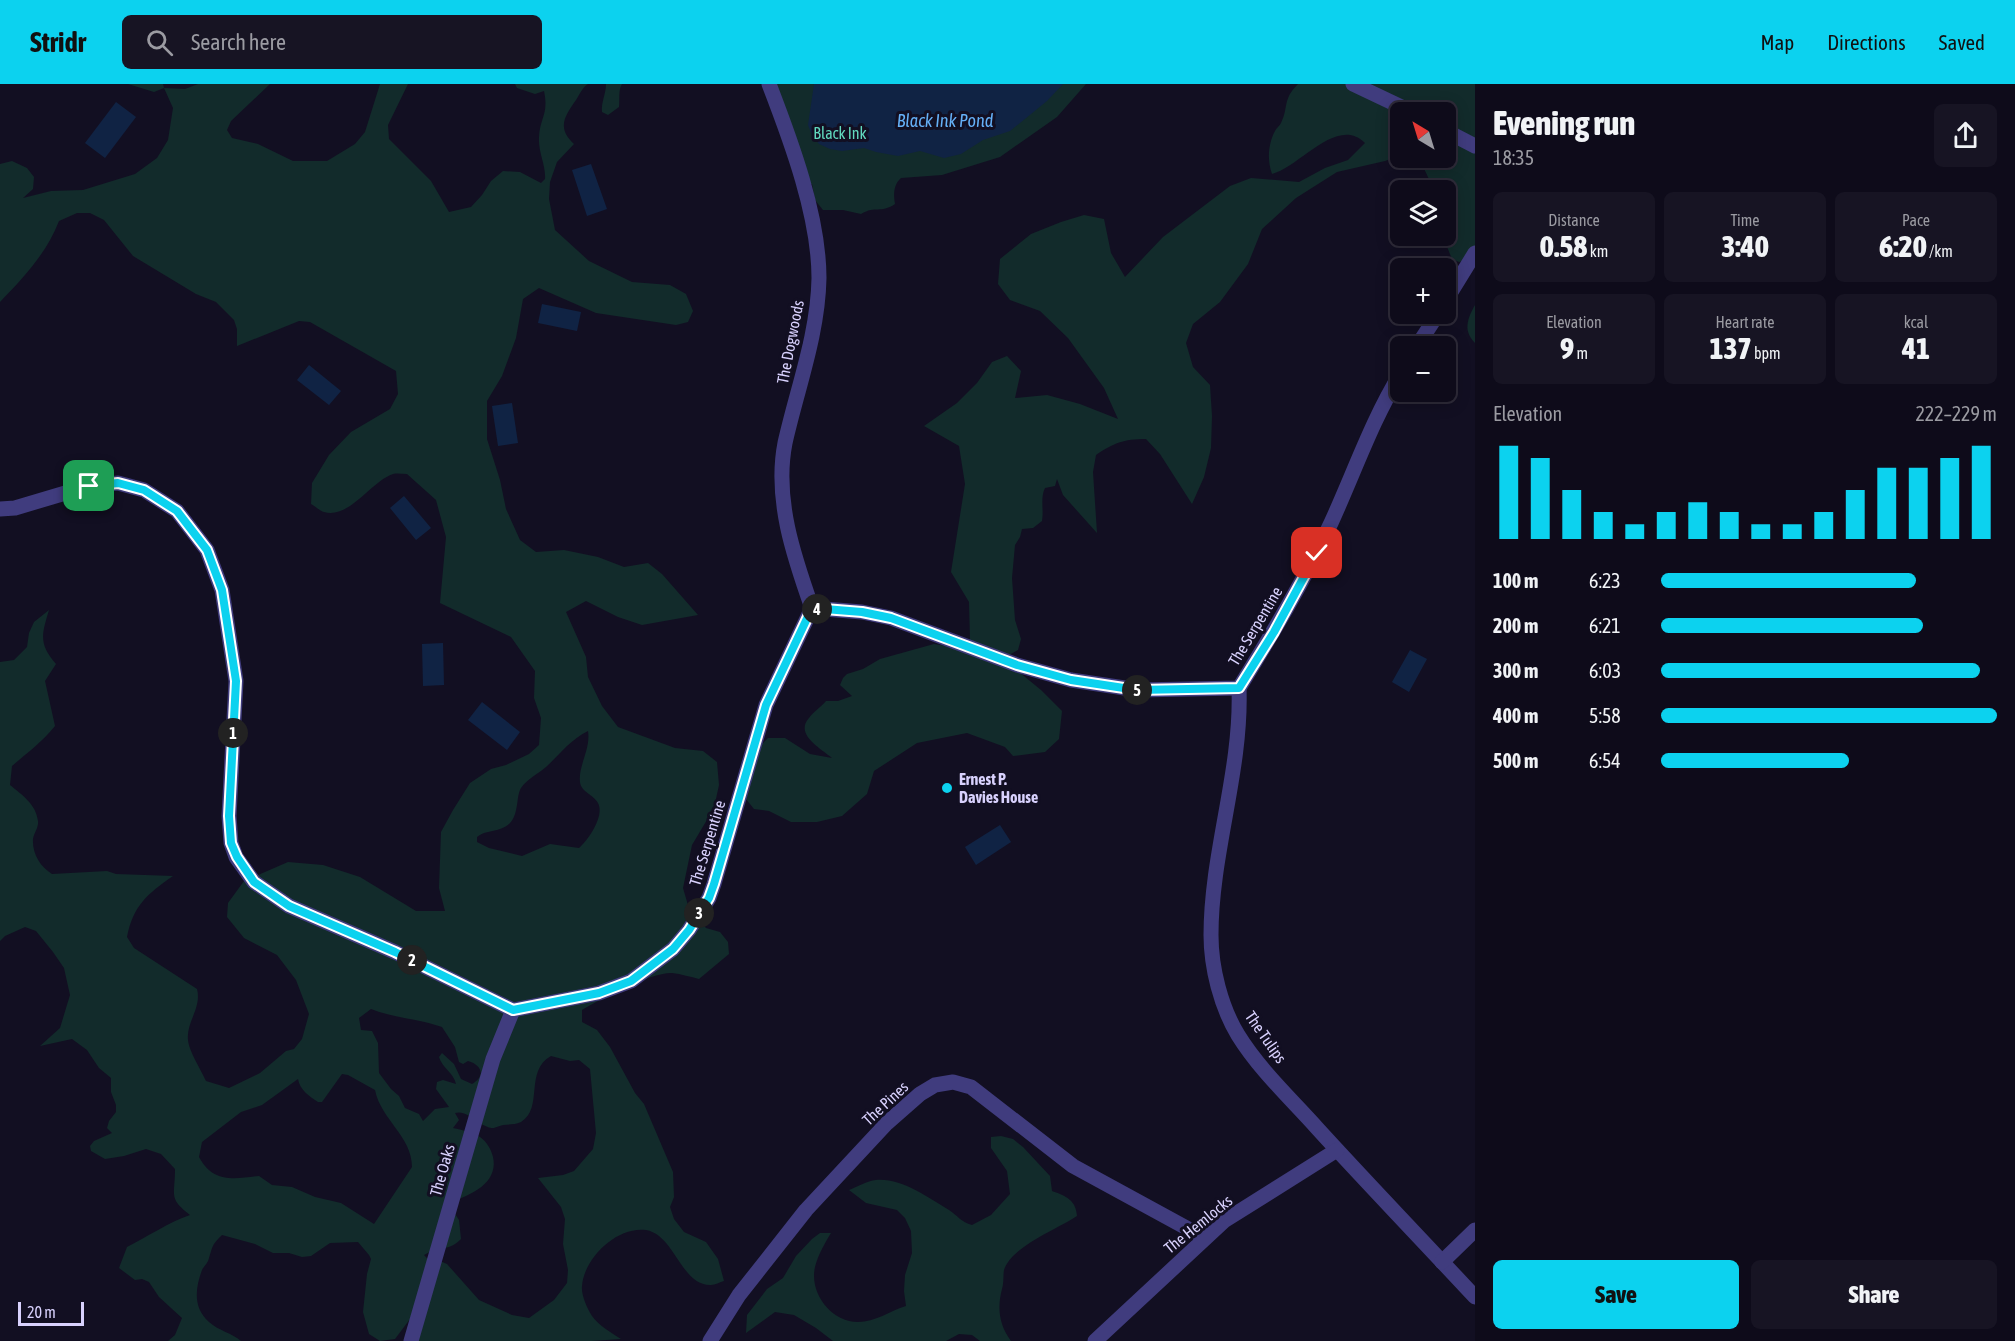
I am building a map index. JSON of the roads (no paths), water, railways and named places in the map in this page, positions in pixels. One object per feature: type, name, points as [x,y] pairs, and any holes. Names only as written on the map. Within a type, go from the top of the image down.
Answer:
[{"type":"street","name":"The Dogwoods","points":[[770,84],[804,184],[817,249],[819,277],[817,303],[806,367],[785,445],[783,467],[784,507],[794,555],[812,608]]},
{"type":"street","points":[[1353,84],[1391,102]]},
{"type":"street","points":[[1456,136],[1475,146]]},
{"type":"street","points":[[1456,284],[1475,253]]},
{"type":"street","name":"The Serpentine","points":[[513,1010],[599,993],[631,981],[673,949],[689,930],[709,898],[714,884],[766,705],[812,608],[862,612],[891,618],[1017,665],[1071,680],[1137,690],[1239,688],[1304,578],[1371,430],[1390,394]]},
{"type":"street","points":[[0,509],[15,508],[89,486],[118,483],[144,490],[177,511],[207,550],[222,590],[236,681],[230,831],[234,850],[245,872],[263,890],[289,906],[395,952],[513,1010]]},
{"type":"street","name":"The Tulips","points":[[1239,688],[1240,714],[1235,760],[1215,879],[1211,936],[1216,978],[1224,1005],[1237,1034],[1270,1075],[1475,1297]]},
{"type":"street","name":"The Oaks","points":[[411,1341],[493,1059],[513,1010]]},
{"type":"street","name":"The Pines","points":[[710,1341],[739,1295],[806,1210],[887,1123],[920,1094],[941,1083],[958,1082],[971,1087],[1073,1166],[1205,1238]]},
{"type":"street","name":"The Hemlocks","points":[[1095,1341],[1224,1221],[1338,1150]]},
{"type":"street","points":[[1442,1262],[1475,1230]]},
{"type":"water","name":"Black Ink Pond","points":[[814,84],[1063,84],[1047,101],[1010,131],[983,140],[961,154],[944,158],[920,151],[898,156],[864,148],[842,151],[819,144],[808,125]]},
{"type":"water","points":[[116,102],[136,117],[105,158],[85,143]]},
{"type":"water","points":[[591,164],[607,209],[587,216],[572,170]]},
{"type":"water","points":[[542,304],[581,312],[577,331],[538,323]]},
{"type":"water","points":[[309,365],[341,391],[329,405],[297,380]]},
{"type":"water","points":[[512,403],[518,443],[498,446],[492,406]]},
{"type":"water","points":[[404,496],[431,528],[416,540],[390,508]]},
{"type":"water","points":[[443,643],[444,685],[423,686],[422,644]]},
{"type":"water","points":[[1410,650],[1427,659],[1409,692],[1392,682]]},
{"type":"water","points":[[482,702],[520,732],[507,750],[468,720]]},
{"type":"water","points":[[1000,825],[1011,842],[976,865],[965,847]]},
{"type":"place","name":"Ernest P. Davies House","points":[[947,788]]},
{"type":"park label","name":"Black Ink","points":[[840,133]]}]
